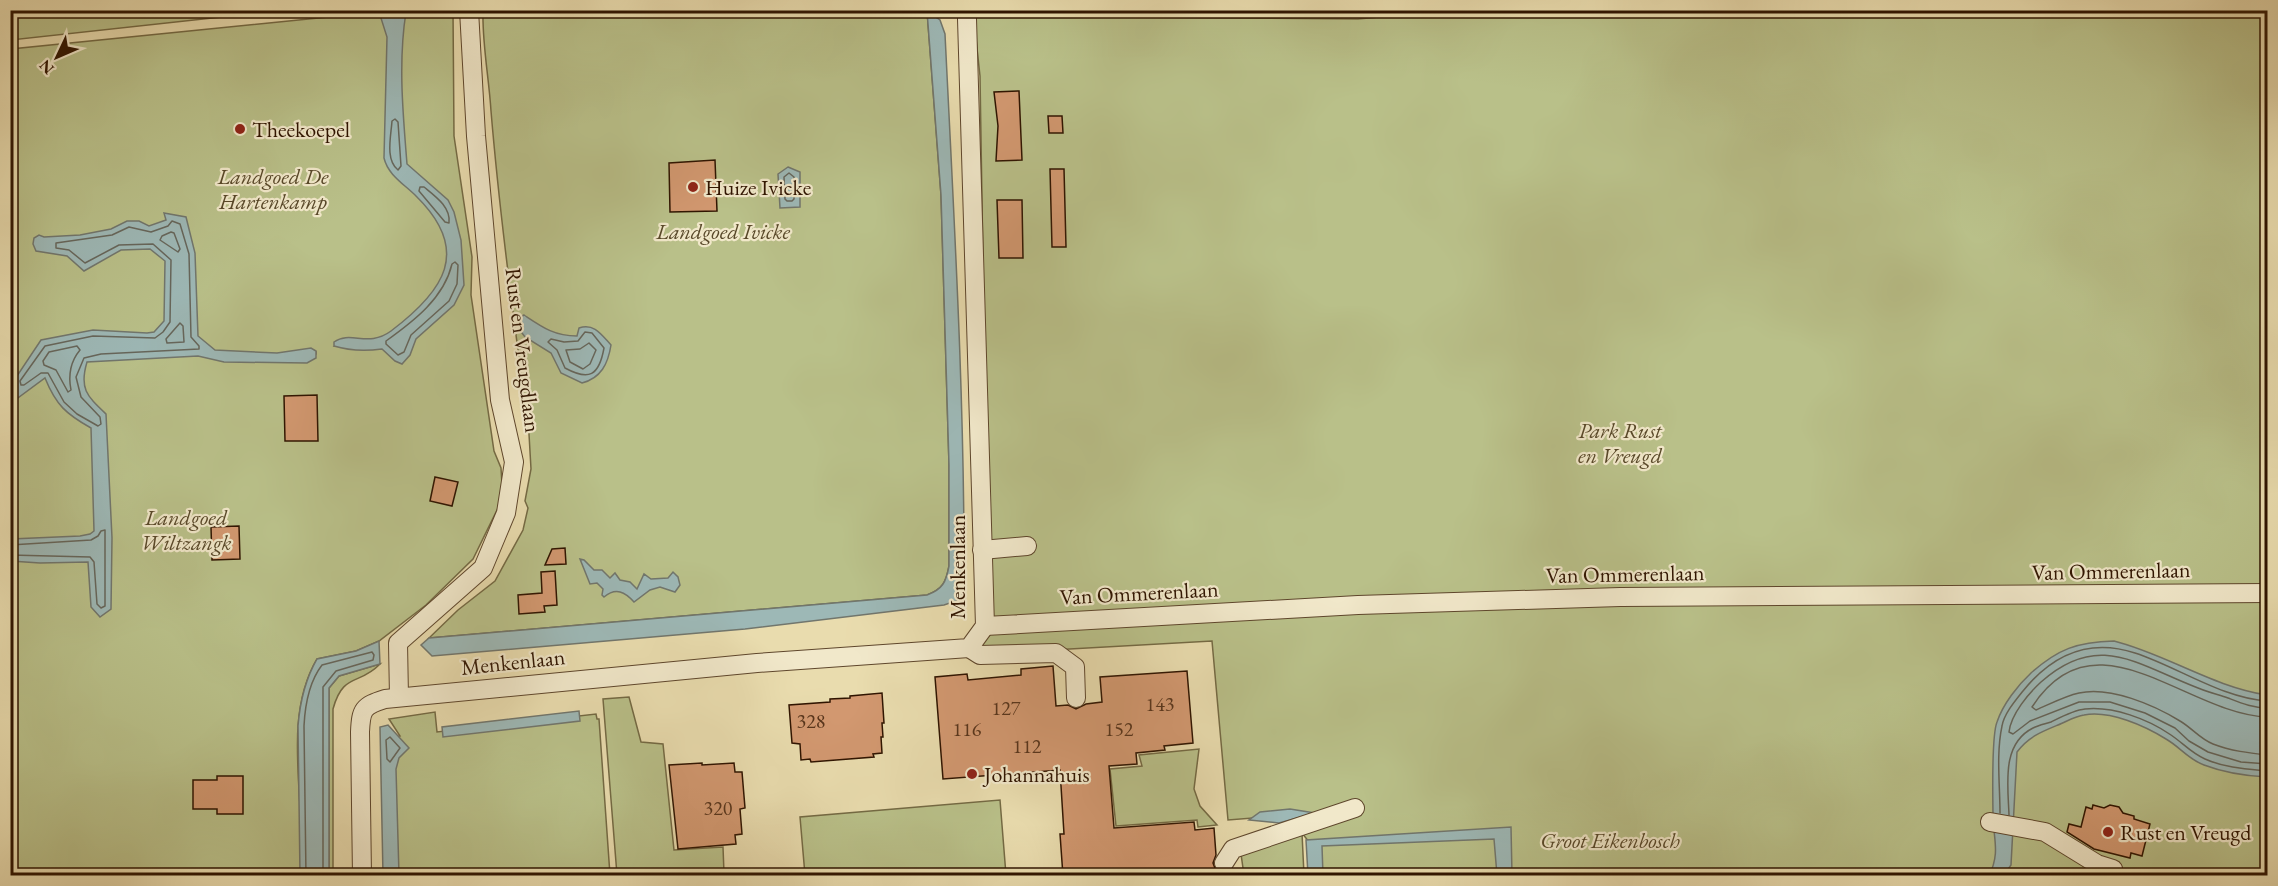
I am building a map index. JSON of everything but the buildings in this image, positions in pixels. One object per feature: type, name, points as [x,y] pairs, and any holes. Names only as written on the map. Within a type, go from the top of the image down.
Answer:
[{"type":"street","name":"Rust en Vreugdlaan","points":[[399,698],[398,643],[483,568],[506,513],[514,462],[500,400],[476,136],[469,10]]},
{"type":"street","name":"Menkenlaan","points":[[399,698],[757,663],[969,648],[985,626],[967,19]]},
{"type":"street","points":[[982,550],[1027,546]]},
{"type":"street","name":"Van Ommerenlaan","points":[[985,626],[1358,605],[1620,597],[2268,594]]},
{"type":"street","points":[[969,648],[980,656],[1056,653],[1075,667],[1076,698]]},
{"type":"street","points":[[362,876],[360,718],[368,704],[399,698]]},
{"type":"street","points":[[1224,863],[1233,849],[1355,808]]},
{"type":"street","points":[[1990,822],[2044,832],[2097,864],[2113,869]]},
{"type":"green space","points":[[86,10],[276,11],[11,40],[11,18]]},
{"type":"green space","name":"Park Rust en Vreugd","points":[[1455,10],[2267,11],[2267,875],[1315,876],[1313,847],[1302,833],[1304,875],[1244,875],[1241,854],[1300,830],[1289,815],[1228,820],[1212,641],[980,654],[979,637],[989,636],[980,76],[973,11],[1086,11],[1098,17],[1358,19]]},
{"type":"green space","points":[[388,11],[453,11],[454,136],[472,257],[471,295],[494,451],[501,468],[502,485],[498,508],[473,559],[426,605],[379,641],[356,651],[317,659],[302,698],[297,740],[301,825],[306,826],[304,875],[11,875],[11,394],[79,348],[198,347],[220,358],[309,357],[316,352],[309,354],[216,354],[195,341],[80,343],[11,390],[11,49]],"holes":[[[445,291],[455,293],[401,344],[335,346],[339,343],[373,343],[396,337]]]},
{"type":"green space","name":"Landgoed Ivicke","points":[[483,11],[927,11],[941,195],[949,465],[949,566],[945,581],[937,590],[927,595],[429,638],[458,610],[495,581],[523,530],[528,508],[525,501],[531,469],[529,434],[499,192]]},
{"type":"green space","points":[[380,664],[372,671],[347,684],[337,697],[333,709],[333,876],[329,875],[329,688],[339,676]]},
{"type":"green space","points":[[629,697],[641,742],[663,744],[674,850],[723,847],[724,873],[699,876],[617,875],[603,699]]},
{"type":"green space","points":[[435,712],[437,732],[596,714],[599,719],[610,875],[389,875],[384,739],[400,736],[389,719]]},
{"type":"green space","points":[[1199,749],[1194,789],[1200,806],[1217,825],[1198,827],[1197,820],[1116,826],[1110,769],[1142,766],[1139,755]]},
{"type":"green space","points":[[1000,800],[1006,875],[805,875],[800,817]]},
{"type":"water","points":[[927,11],[940,20],[945,34],[963,451],[964,590],[959,600],[944,605],[745,629],[432,656],[421,645],[429,638],[927,595],[943,584],[949,566],[949,465],[941,195]]},
{"type":"water","points":[[406,12],[402,69],[407,164],[448,200],[454,212],[461,240],[464,285],[454,305],[416,339],[410,355],[402,364],[382,349],[346,349],[334,346],[334,342],[347,338],[375,338],[391,331],[425,301],[437,285],[444,269],[447,252],[443,235],[433,216],[393,174],[384,158],[387,37],[380,15]]},
{"type":"water","points":[[788,167],[800,172],[800,207],[780,208],[778,174]]},
{"type":"water","points":[[164,213],[186,217],[195,253],[198,336],[215,350],[277,353],[311,348],[316,351],[316,358],[307,363],[224,362],[198,356],[87,362],[84,386],[90,397],[106,414],[112,538],[111,609],[100,617],[91,607],[88,562],[11,561],[11,539],[80,536],[94,531],[91,428],[63,408],[53,395],[45,378],[11,403],[11,382],[41,340],[93,330],[154,332],[164,321],[165,261],[150,249],[121,250],[84,271],[67,256],[36,251],[33,244],[34,238],[39,235],[44,237],[80,235],[111,229],[127,221],[139,221],[149,226],[166,220]]},
{"type":"water","points":[[524,315],[555,333],[577,336],[579,328],[589,327],[597,330],[611,345],[608,358],[599,374],[582,383],[561,373],[551,353],[525,337],[519,329],[517,319]]},
{"type":"water","points":[[580,559],[594,570],[602,570],[610,578],[615,573],[620,580],[630,582],[637,589],[644,574],[651,579],[668,578],[673,572],[678,577],[680,585],[675,592],[660,587],[650,590],[634,602],[620,592],[612,592],[604,597],[603,589],[597,583],[590,584]]},
{"type":"water","points":[[379,641],[380,664],[339,676],[329,688],[329,875],[300,875],[298,726],[306,683],[317,659],[356,651]]},
{"type":"water","points":[[2114,641],[2228,685],[2267,695],[2267,777],[2236,774],[2204,765],[2193,760],[2158,734],[2127,720],[2094,714],[2077,717],[2035,736],[2017,752],[2011,865],[2004,875],[1989,876],[1995,854],[1994,741],[1997,722],[2003,708],[2026,678],[2050,658],[2079,645]]},
{"type":"water","points":[[579,711],[580,721],[443,737],[442,727]]},
{"type":"water","points":[[388,725],[409,748],[399,758],[396,769],[399,875],[383,875],[380,727]]},
{"type":"water","points":[[1290,809],[1315,813],[1279,823],[1249,820],[1260,812]]},
{"type":"water","points":[[1511,827],[1512,875],[1497,875],[1494,839],[1322,846],[1323,875],[1308,875],[1306,840]]},
{"type":"place","name":"Theekoepel","points":[[240,129]]},
{"type":"place","name":"Huize Ivicke","points":[[693,187]]},
{"type":"place","name":"Johannahuis","points":[[972,774]]},
{"type":"place","name":"Rust en Vreugd","points":[[2108,832]]},
{"type":"park label","name":"Landgoed De Hartenkamp","points":[[273,188]]},
{"type":"park label","name":"Landgoed Wiltzangk","points":[[186,530]]},
{"type":"park label","name":"Groot Eikenbosch","points":[[1610,840]]}]
